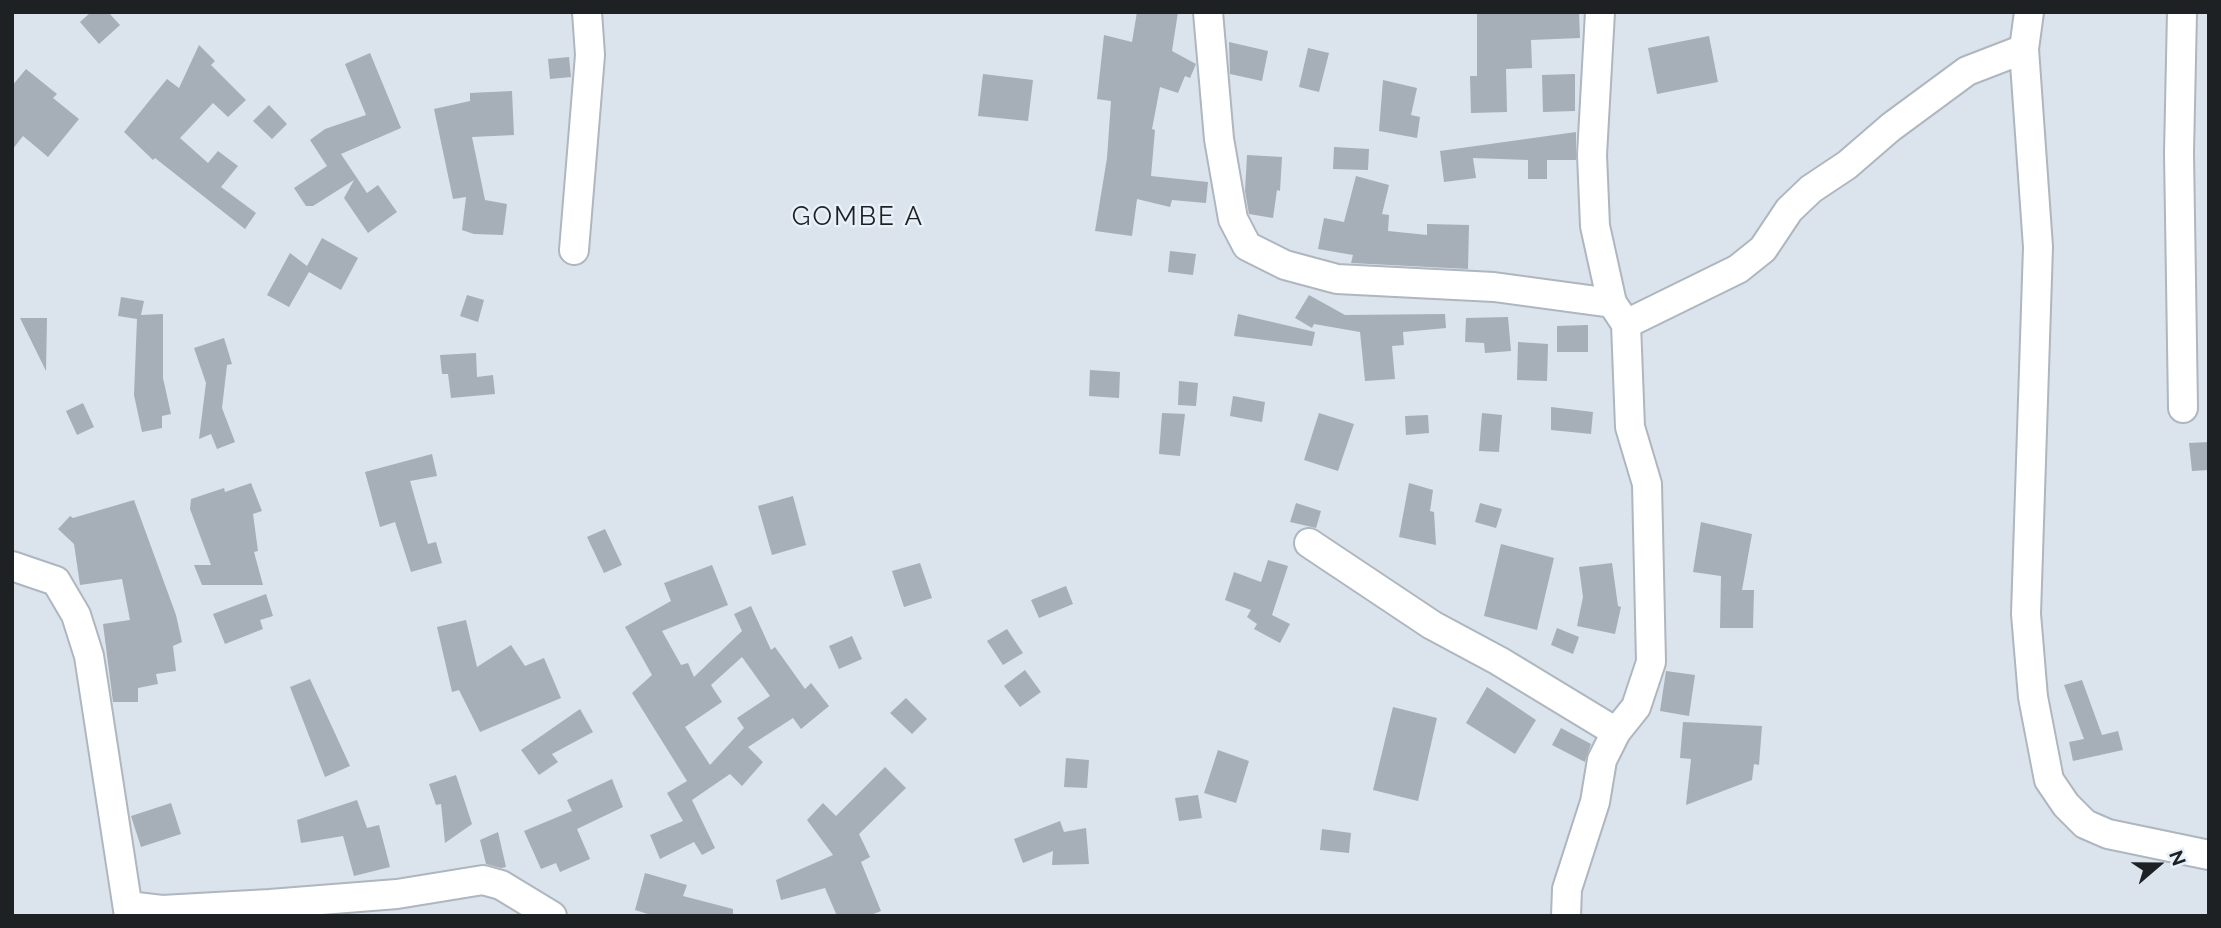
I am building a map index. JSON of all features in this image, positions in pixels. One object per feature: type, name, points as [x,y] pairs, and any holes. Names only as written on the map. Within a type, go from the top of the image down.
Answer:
[{"type":"street","points":[[574,250],[590,55],[587,12]]},
{"type":"street","points":[[1208,12],[1219,139],[1233,219],[1247,246],[1285,265],[1337,279],[1494,287],[1619,314],[1738,269],[1763,249],[1789,210],[1804,196],[1891,127],[1967,71],[2024,49]]},
{"type":"street","points":[[1566,916],[1567,889],[1595,802],[1602,760],[1616,732],[1636,707],[1651,662],[1647,484],[1629,427],[1619,314],[1595,226],[1592,155],[1600,12]]},
{"type":"street","points":[[2029,12],[2024,49],[2038,247],[2026,614],[2033,697],[2049,780],[2066,805],[2085,824],[2108,834],[2209,855]]},
{"type":"street","points":[[2182,12],[2179,153],[2183,408]]},
{"type":"street","points":[[1309,543],[1433,625],[1499,661],[1616,732]]},
{"type":"street","points":[[12,566],[56,581],[76,615],[89,656],[128,911],[397,894],[483,880],[501,885],[552,916]]},
{"type":"building","points":[[91,12],[108,12],[120,25],[99,44],[80,22]]},
{"type":"building","points":[[1137,12],[1178,12],[1172,51],[1196,64],[1190,78],[1185,76],[1178,93],[1160,87],[1152,129],[1155,130],[1151,176],[1208,182],[1206,203],[1172,200],[1170,207],[1137,199],[1132,236],[1095,231],[1107,158],[1111,101],[1097,99],[1104,35],[1132,42]]},
{"type":"building","points":[[1477,12],[1579,12],[1580,38],[1531,40],[1532,68],[1506,69],[1507,112],[1471,113],[1470,76],[1477,76]]},
{"type":"building","points":[[1709,36],[1718,82],[1657,94],[1648,48]]},
{"type":"building","points":[[1229,42],[1268,51],[1262,81],[1230,74]]},
{"type":"building","points":[[199,45],[215,61],[211,65],[246,100],[228,117],[213,103],[180,138],[208,163],[218,151],[238,166],[221,187],[256,213],[245,229],[155,158],[153,160],[124,132],[167,79],[179,88]]},
{"type":"building","points":[[1308,48],[1329,53],[1319,92],[1299,87]]},
{"type":"building","points":[[370,53],[401,128],[341,154],[367,193],[378,185],[397,212],[368,233],[344,198],[354,180],[313,206],[306,206],[294,188],[327,166],[310,140],[325,129],[366,115],[345,64]]},
{"type":"building","points":[[569,57],[571,77],[550,79],[548,59]]},
{"type":"building","points":[[26,69],[57,94],[53,98],[79,119],[48,157],[23,136],[12,150],[12,86]]},
{"type":"building","points":[[983,74],[1033,80],[1028,121],[978,116]]},
{"type":"building","points":[[1575,74],[1575,111],[1543,112],[1542,75]]},
{"type":"building","points":[[1383,80],[1417,88],[1411,115],[1420,117],[1417,138],[1379,131]]},
{"type":"building","points":[[512,91],[514,135],[472,137],[485,200],[507,204],[503,235],[474,234],[462,230],[466,197],[453,199],[434,109],[470,101],[470,93]]},
{"type":"building","points":[[269,105],[287,124],[272,139],[253,121]]},
{"type":"building","points":[[1576,132],[1576,160],[1547,160],[1547,179],[1528,179],[1528,160],[1473,158],[1476,178],[1444,182],[1440,151]]},
{"type":"building","points":[[1334,147],[1369,149],[1368,170],[1333,169]]},
{"type":"building","points":[[1247,155],[1282,157],[1280,191],[1277,190],[1273,218],[1249,214],[1245,191]]},
{"type":"building","points":[[1356,176],[1389,185],[1382,214],[1389,215],[1388,231],[1427,235],[1427,224],[1469,225],[1468,269],[1351,263],[1353,255],[1318,249],[1324,218],[1344,222]]},
{"type":"building","points":[[322,238],[358,258],[341,290],[309,272],[289,307],[267,295],[290,253],[307,266]]},
{"type":"building","points":[[1170,251],[1196,254],[1193,275],[1168,272]]},
{"type":"building","points":[[467,295],[484,300],[478,322],[460,316]]},
{"type":"building","points":[[1309,295],[1345,315],[1445,314],[1446,328],[1403,332],[1404,345],[1392,346],[1395,379],[1365,381],[1360,332],[1314,324],[1312,328],[1295,318]]},
{"type":"building","points":[[121,297],[144,301],[141,315],[163,314],[163,378],[171,414],[162,416],[162,428],[142,432],[134,395],[137,319],[118,316]]},
{"type":"building","points":[[1238,314],[1315,332],[1312,346],[1234,336]]},
{"type":"building","points":[[1508,317],[1511,351],[1485,353],[1484,343],[1465,342],[1466,318]]},
{"type":"building","points":[[20,318],[47,318],[46,371]]},
{"type":"building","points":[[1588,325],[1588,352],[1557,352],[1557,326]]},
{"type":"building","points":[[224,338],[232,364],[227,365],[222,408],[235,442],[217,449],[211,434],[199,439],[206,383],[194,348]]},
{"type":"building","points":[[1518,342],[1548,344],[1547,381],[1517,380]]},
{"type":"building","points":[[476,353],[477,377],[493,375],[495,394],[451,398],[448,374],[442,374],[440,355]]},
{"type":"building","points":[[1090,370],[1120,372],[1119,398],[1089,396]]},
{"type":"building","points":[[1179,381],[1198,383],[1196,406],[1178,405]]},
{"type":"building","points":[[1233,396],[1265,402],[1262,422],[1230,416]]},
{"type":"building","points":[[83,403],[94,427],[77,435],[66,411]]},
{"type":"building","points":[[1551,407],[1593,412],[1591,434],[1551,430]]},
{"type":"building","points":[[1162,413],[1185,414],[1180,456],[1159,454]]},
{"type":"building","points":[[1319,413],[1354,424],[1338,471],[1304,460]]},
{"type":"building","points":[[1482,413],[1502,415],[1499,452],[1479,451]]},
{"type":"building","points":[[1428,415],[1429,433],[1406,435],[1405,416]]},
{"type":"building","points":[[2209,442],[2209,470],[2192,471],[2189,443]]},
{"type":"building","points":[[432,454],[437,476],[410,481],[428,544],[436,542],[442,563],[411,572],[395,522],[380,527],[365,472]]},
{"type":"building","points":[[251,483],[262,511],[253,514],[258,551],[254,552],[263,585],[202,585],[194,565],[211,565],[190,509],[191,499],[224,488],[225,492]]},
{"type":"building","points":[[1409,483],[1433,490],[1430,511],[1434,512],[1436,545],[1399,537]]},
{"type":"building","points":[[793,496],[806,545],[772,555],[758,506]]},
{"type":"building","points":[[134,500],[176,615],[182,642],[173,646],[176,671],[156,674],[158,684],[138,688],[138,702],[113,702],[103,624],[130,620],[122,579],[80,585],[74,544],[58,529],[70,516],[73,518]]},
{"type":"building","points":[[1296,503],[1321,511],[1316,528],[1290,522]]},
{"type":"building","points":[[1480,503],[1502,509],[1496,528],[1475,522]]},
{"type":"building","points":[[1701,522],[1752,534],[1742,590],[1754,590],[1753,628],[1720,628],[1721,576],[1693,572]]},
{"type":"building","points":[[605,529],[622,565],[604,573],[587,537]]},
{"type":"building","points":[[1501,544],[1554,558],[1537,630],[1484,616]]},
{"type":"building","points":[[1268,560],[1288,566],[1272,615],[1290,624],[1280,643],[1254,629],[1257,624],[1247,617],[1251,610],[1225,600],[1234,572],[1261,582]]},
{"type":"building","points":[[920,563],[932,598],[904,607],[892,571]]},
{"type":"building","points":[[1612,563],[1618,606],[1621,607],[1615,634],[1577,626],[1583,597],[1579,567]]},
{"type":"building","points":[[712,565],[728,605],[662,631],[681,665],[688,663],[694,677],[742,631],[734,614],[751,606],[771,650],[775,647],[805,689],[811,683],[829,706],[801,729],[793,718],[748,747],[763,762],[742,786],[730,774],[692,800],[715,848],[702,855],[694,842],[660,859],[650,835],[683,821],[667,793],[687,781],[632,693],[652,675],[625,627],[671,601],[664,583]],"holes":[[[742,657],[770,696],[737,718],[744,728],[710,765],[685,727],[722,702],[711,685]]]},
{"type":"building","points":[[1066,586],[1073,604],[1039,618],[1031,600]]},
{"type":"building","points":[[266,594],[273,616],[260,620],[263,629],[225,644],[213,614]]},
{"type":"building","points":[[466,620],[477,667],[511,645],[525,666],[544,658],[561,698],[480,732],[459,690],[452,692],[437,627]]},
{"type":"building","points":[[1557,628],[1579,637],[1573,654],[1551,645]]},
{"type":"building","points":[[1007,629],[1023,653],[1003,665],[987,641]]},
{"type":"building","points":[[852,636],[862,659],[839,669],[829,646]]},
{"type":"building","points":[[1025,670],[1041,692],[1020,707],[1004,686]]},
{"type":"building","points":[[1666,671],[1695,675],[1689,716],[1660,711]]},
{"type":"building","points":[[310,679],[350,766],[325,777],[290,687]]},
{"type":"building","points":[[2082,680],[2102,735],[2118,731],[2123,750],[2073,761],[2069,742],[2084,739],[2064,685]]},
{"type":"building","points":[[1487,687],[1536,720],[1515,754],[1466,723]]},
{"type":"building","points":[[906,698],[927,719],[912,734],[890,713]]},
{"type":"building","points":[[1393,707],[1437,718],[1418,801],[1373,790]]},
{"type":"building","points":[[580,709],[593,732],[552,754],[558,762],[539,775],[521,750]]},
{"type":"building","points":[[1683,722],[1762,726],[1759,765],[1754,764],[1752,780],[1686,805],[1691,759],[1680,758]]},
{"type":"building","points":[[1561,728],[1591,744],[1585,762],[1552,745]]},
{"type":"building","points":[[1218,750],[1249,761],[1236,803],[1204,793]]},
{"type":"building","points":[[1066,758],[1089,760],[1087,788],[1064,787]]},
{"type":"building","points":[[885,767],[906,788],[859,834],[870,857],[861,862],[881,911],[868,916],[837,916],[825,888],[781,900],[776,880],[833,855],[807,820],[823,803],[836,816]]},
{"type":"building","points":[[456,775],[472,824],[445,843],[441,804],[436,805],[429,784]]},
{"type":"building","points":[[612,779],[623,807],[577,829],[590,859],[560,872],[556,863],[541,869],[524,831],[572,811],[567,800]]},
{"type":"building","points":[[1198,795],[1202,818],[1179,821],[1175,798]]},
{"type":"building","points":[[357,800],[367,828],[379,825],[390,867],[354,876],[343,836],[301,843],[297,820]]},
{"type":"building","points":[[171,803],[181,834],[141,847],[131,816]]},
{"type":"building","points":[[1060,821],[1064,832],[1086,828],[1089,864],[1052,865],[1053,851],[1023,863],[1014,839]]},
{"type":"building","points":[[1322,829],[1351,833],[1349,853],[1320,850]]},
{"type":"building","points":[[498,832],[506,867],[501,868],[486,864],[480,840]]},
{"type":"building","points":[[645,873],[687,885],[683,896],[733,909],[733,916],[654,916],[635,910]]},
{"type":"district","name":"GOMBE A","points":[[858,217]]}]
